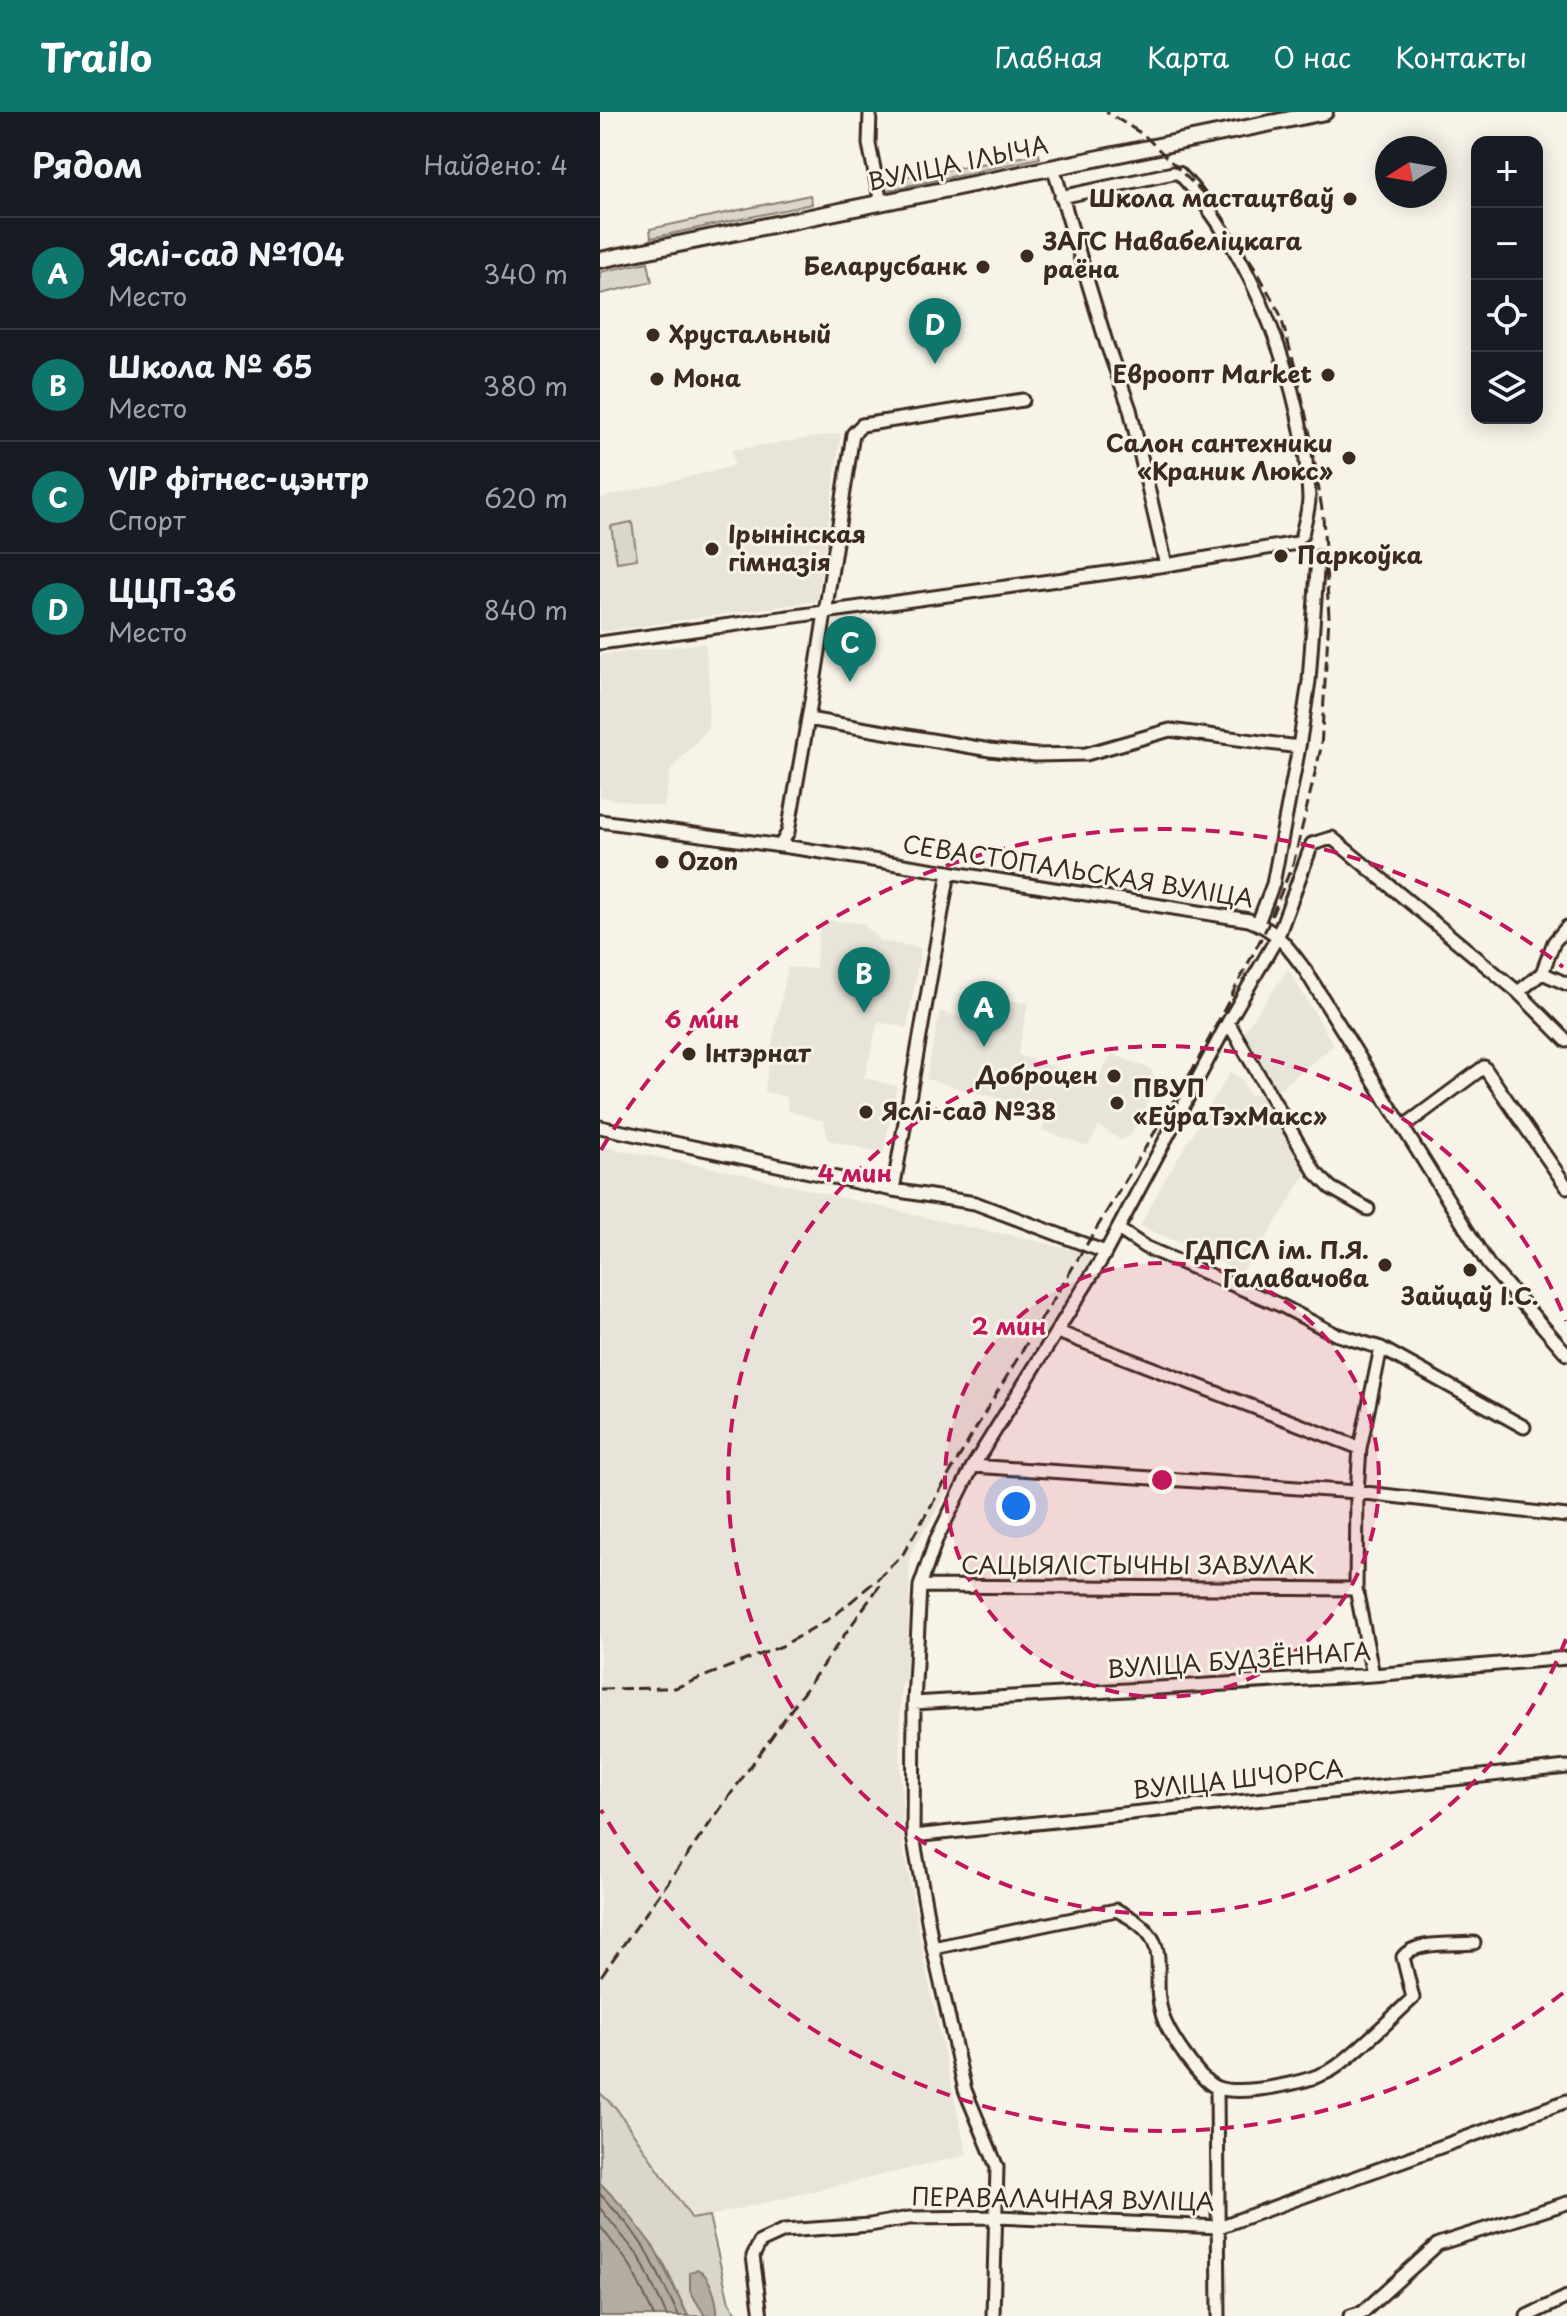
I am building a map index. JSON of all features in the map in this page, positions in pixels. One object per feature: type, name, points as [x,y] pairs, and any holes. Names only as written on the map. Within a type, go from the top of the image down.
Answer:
[{"type":"main road","name":"ВУЛІЦА ІЛЬІЧА","points":[[600,260],[1325,112]]},
{"type":"street","points":[[870,112],[869,144],[881,203]]},
{"type":"street","points":[[1053,167],[1130,409],[1166,565]]},
{"type":"street","points":[[600,643],[1166,565],[1300,539],[1309,502],[1305,458],[1286,367],[1248,278],[1226,236],[1179,173],[1061,197]]},
{"type":"street","points":[[780,846],[788,832],[853,434],[862,425],[1023,400]]},
{"type":"street","points":[[1258,923],[1273,884],[1299,747],[1309,681],[1318,557]]},
{"type":"street","points":[[808,719],[1035,755],[1086,754],[1170,730],[1299,747]]},
{"type":"street","name":"СЕВАСТОПАЛЬСКАЯ ВУЛІЦА","points":[[600,821],[949,872],[1258,923],[1278,936],[1305,970],[1488,1264],[1567,1354]]},
{"type":"street","points":[[993,2316],[997,2167],[965,2090],[933,1948],[913,1836],[914,1703],[920,1586],[936,1540],[973,1466],[1104,1254],[1228,1022],[1278,936],[1312,844],[1332,838],[1518,992],[1567,1041]]},
{"type":"street","points":[[893,1190],[949,872]]},
{"type":"street","points":[[1518,992],[1542,973],[1554,942],[1567,927]]},
{"type":"street","points":[[1542,973],[1567,984]]},
{"type":"street","points":[[1228,1022],[1315,1172],[1331,1188],[1368,1209]]},
{"type":"street","points":[[1403,1127],[1484,1067],[1567,1187]]},
{"type":"street","points":[[600,1127],[893,1190],[975,1203],[1104,1254]]},
{"type":"street","points":[[1118,1229],[1145,1247],[1282,1306],[1335,1334],[1381,1348],[1524,1427]]},
{"type":"street","points":[[1058,1332],[1360,1448]]},
{"type":"street","points":[[1373,1675],[1356,1589],[1357,1492],[1360,1448],[1381,1348]]},
{"type":"street","points":[[973,1466],[1357,1492],[1567,1516]]},
{"type":"street","name":"САЦЫЯЛІСТЫЧНЫ ЗАВУЛАК","points":[[920,1586],[1356,1589]]},
{"type":"street","name":"ВУЛІЦА БУДЗЁННАГА","points":[[914,1703],[1373,1675],[1567,1658]]},
{"type":"street","name":"ВУЛІЦА ШЧОРСА","points":[[913,1836],[1567,1767]]},
{"type":"street","points":[[933,1948],[1116,1910],[1136,1919],[1153,1941],[1160,1959],[1159,2002],[1164,2021],[1203,2080],[1217,2088],[1234,2090],[1319,2077],[1413,1998],[1403,1957],[1408,1951],[1474,1943]]},
{"type":"street","points":[[1217,2088],[1219,2316]]},
{"type":"street","name":"ПЕРАВАЛАЧНАЯ ВУЛІЦА","points":[[761,2316],[753,2256],[760,2242],[784,2231],[870,2225],[909,2218],[997,2217],[1219,2227],[1567,2101]]},
{"type":"street","points":[[1350,2316],[1363,2312],[1438,2244],[1567,2203]]},
{"type":"street","points":[[1527,2316],[1567,2297]]},
{"type":"shaded area","points":[[1039,154],[1040,158],[883,191],[880,181]]},
{"type":"shaded area","points":[[810,195],[812,204],[651,238],[650,229]]},
{"type":"shaded area","points":[[648,262],[652,282],[600,294],[600,272]]},
{"type":"shaded area","name":"Ірынінская гімназія","points":[[841,433],[817,601],[600,632],[600,498],[734,466],[732,450]]},
{"type":"shaded area","points":[[632,522],[637,559],[617,562],[611,526]]},
{"type":"shaded area","points":[[705,643],[709,681],[708,729],[671,769],[664,807],[600,797],[600,655]]},
{"type":"shaded area","points":[[821,920],[863,923],[880,941],[921,948],[907,1028],[878,1022],[864,1078],[897,1086],[883,1153],[828,1140],[824,1121],[788,1111],[787,1097],[765,1092],[788,967],[815,969]]},
{"type":"shaded area","points":[[1288,969],[1334,1045],[1278,1090],[1243,1033]]},
{"type":"shaded area","points":[[980,997],[1028,1003],[1018,1055],[1096,1080],[1112,1054],[1151,1069],[1157,1084],[1130,1136],[1121,1140],[1099,1126],[1088,1146],[1042,1130],[1047,1111],[926,1079],[940,1012],[974,1020]]},
{"type":"shaded area","points":[[1231,1071],[1243,1081],[1250,1096],[1259,1092],[1307,1172],[1257,1253],[1238,1274],[1214,1257],[1140,1226]]},
{"type":"shaded area","points":[[600,1146],[738,1173],[1016,1236],[1082,1252],[1092,1259],[910,1554],[907,1676],[901,1687],[903,1845],[926,1971],[967,2155],[692,2220],[616,2108],[600,2093]]},
{"type":"shaded area","points":[[600,2093],[616,2108],[692,2219],[709,2216],[729,2302],[739,2316],[688,2316],[662,2260],[600,2183]]},
{"type":"water","points":[[600,2183],[655,2249],[688,2316],[600,2316]]},
{"type":"water","points":[[697,2269],[706,2276],[712,2289],[717,2316],[705,2316],[690,2291],[690,2273]]},
{"type":"railway","points":[[600,1689],[675,1688],[782,1646],[834,1616],[903,1554],[1196,1064],[1267,927],[1294,861],[1321,748],[1329,617],[1323,516],[1297,374],[1280,314],[1257,271],[1212,202],[1144,135],[1106,112]]},
{"type":"railway","points":[[601,1976],[880,1585]]},
{"type":"place","name":"Школа мастацтваў","points":[[1350,199]]},
{"type":"place","name":"ЗАГС Навабеліцкага раёна","points":[[1027,256]]},
{"type":"place","name":"Беларусбанк","points":[[983,267]]},
{"type":"place","name":"Хрустальный","points":[[653,335]]},
{"type":"place","name":"ЦЦП-36","points":[[935,364]]},
{"type":"place","name":"Евроопт Market","points":[[1328,375]]},
{"type":"place","name":"Мона","points":[[657,379]]},
{"type":"place","name":"Салон сантехники «Краник Люкс»","points":[[1349,458]]},
{"type":"place","name":"Ірынінская гімназія","points":[[712,549]]},
{"type":"place","name":"Паркоўка","points":[[1281,556]]},
{"type":"place","name":"VIP фітнес-цэнтр","points":[[850,682]]},
{"type":"place","name":"Ozon","points":[[662,862]]},
{"type":"place","name":"Школа № 65","points":[[864,1013]]},
{"type":"place","name":"Яслі-сад №104","points":[[984,1047]]},
{"type":"place","name":"Інтэрнат","points":[[689,1054]]},
{"type":"place","name":"Доброцен","points":[[1114,1076]]},
{"type":"place","name":"ПВУП «ЕўраТэхМакс»","points":[[1117,1103]]},
{"type":"place","name":"Яслі-сад №38","points":[[866,1112]]},
{"type":"place","name":"ГДПСЛ ім. П.Я. Галавачова","points":[[1385,1265]]},
{"type":"place","name":"Зайцаў І.С.","points":[[1470,1270]]}]
